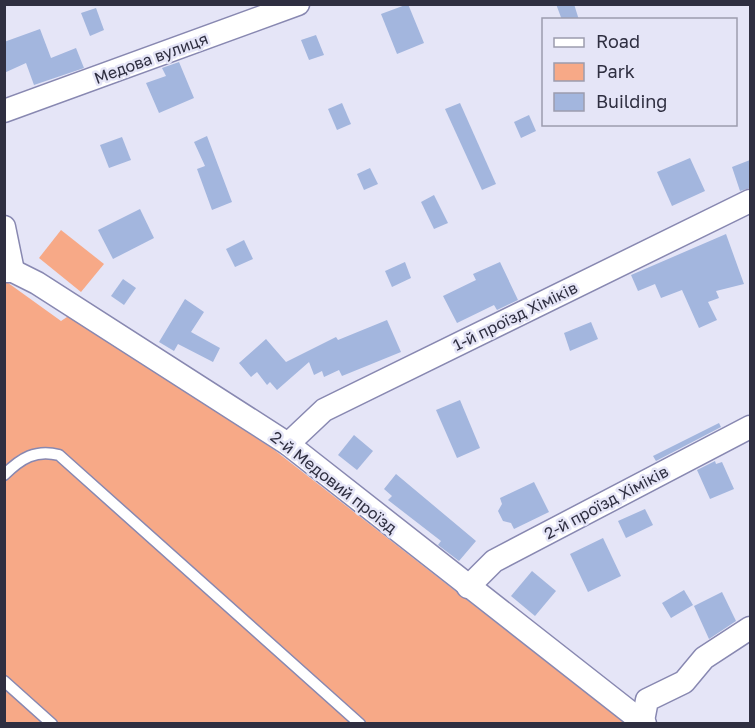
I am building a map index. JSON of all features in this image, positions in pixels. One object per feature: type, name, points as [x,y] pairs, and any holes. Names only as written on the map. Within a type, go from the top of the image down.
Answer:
[{"type":"street","name":"Медова вулиця","points":[[4,111],[298,4]]},
{"type":"street","name":"1-й проїзд Хіміків","points":[[288,444],[324,410],[750,201]]},
{"type":"street","points":[[4,227],[9,271]]},
{"type":"street","name":"2-й Медовий проїзд","points":[[9,271],[288,444],[468,587],[645,723]]},
{"type":"street","name":"2-й проїзд Хіміків","points":[[468,587],[494,561],[750,426]]},
{"type":"street","points":[[645,723],[647,700],[684,682],[704,658],[750,628]]},
{"type":"lane","points":[[4,475],[22,459],[33,454],[45,452],[60,455],[360,723]]},
{"type":"lane","points":[[4,681],[49,722]]},
{"type":"green space","points":[[61,230],[104,264],[81,292],[39,258]]},
{"type":"green space","points":[[4,280],[61,321],[70,315],[273,449],[625,723],[5,723]]},
{"type":"building","points":[[408,4],[424,43],[397,54],[381,14]]},
{"type":"building","points":[[556,4],[574,4],[578,18],[561,18]]},
{"type":"building","points":[[96,8],[104,30],[90,36],[81,13]]},
{"type":"building","points":[[40,29],[51,58],[76,48],[84,68],[34,85],[26,63],[4,73],[4,42]]},
{"type":"building","points":[[316,35],[324,55],[309,60],[301,40]]},
{"type":"building","points":[[179,62],[194,98],[159,113],[146,83],[166,76],[162,68]]},
{"type":"building","points":[[342,103],[351,124],[337,130],[328,109]]},
{"type":"building","points":[[460,103],[496,184],[482,190],[445,109]]},
{"type":"building","points":[[529,115],[536,131],[521,138],[514,122]]},
{"type":"building","points":[[207,136],[232,202],[212,210],[197,169],[205,166],[194,142]]},
{"type":"building","points":[[122,137],[131,160],[109,168],[100,145]]},
{"type":"building","points":[[690,158],[705,191],[672,206],[657,172]]},
{"type":"building","points":[[750,160],[750,188],[740,191],[732,167]]},
{"type":"building","points":[[370,168],[378,184],[364,190],[357,174]]},
{"type":"building","points":[[434,195],[448,223],[434,229],[421,202]]},
{"type":"building","points":[[140,209],[154,238],[113,259],[98,230]]},
{"type":"building","points":[[726,234],[744,284],[716,291],[719,298],[708,302],[717,320],[699,328],[682,290],[661,298],[655,284],[638,291],[631,275]]},
{"type":"building","points":[[244,240],[253,259],[235,267],[226,249]]},
{"type":"building","points":[[405,262],[411,278],[392,287],[385,271]]},
{"type":"building","points":[[500,262],[518,300],[497,310],[494,305],[457,323],[443,296],[476,280],[473,274]]},
{"type":"building","points":[[123,279],[136,288],[124,305],[111,296]]},
{"type":"building","points":[[185,299],[204,312],[191,332],[220,348],[213,362],[178,344],[174,351],[159,342]]},
{"type":"building","points":[[387,320],[401,352],[342,376],[339,370],[324,377],[322,371],[314,375],[309,362],[277,390],[270,382],[267,385],[257,372],[251,377],[239,363],[266,339],[286,362],[336,337],[338,340]]},
{"type":"building","points":[[591,322],[598,339],[570,351],[564,333]]},
{"type":"building","points":[[460,400],[480,448],[457,458],[436,410]]},
{"type":"building","points":[[719,423],[721,427],[656,461],[653,456]]},
{"type":"building","points":[[354,435],[373,451],[357,470],[338,455]]},
{"type":"building","points":[[715,461],[716,464],[722,462],[734,489],[710,499],[697,470]]},
{"type":"building","points":[[396,474],[476,541],[459,561],[438,545],[441,541],[388,500],[392,496],[384,489]]},
{"type":"building","points":[[534,482],[549,512],[514,529],[511,523],[503,521],[498,511],[502,504],[500,498]]},
{"type":"building","points":[[645,509],[653,525],[626,538],[618,521]]},
{"type":"building","points":[[603,538],[621,576],[588,592],[570,554]]},
{"type":"building","points":[[532,571],[556,591],[535,616],[511,596]]},
{"type":"building","points":[[684,590],[693,605],[671,618],[662,603]]},
{"type":"building","points":[[722,592],[736,621],[709,639],[694,606]]}]
